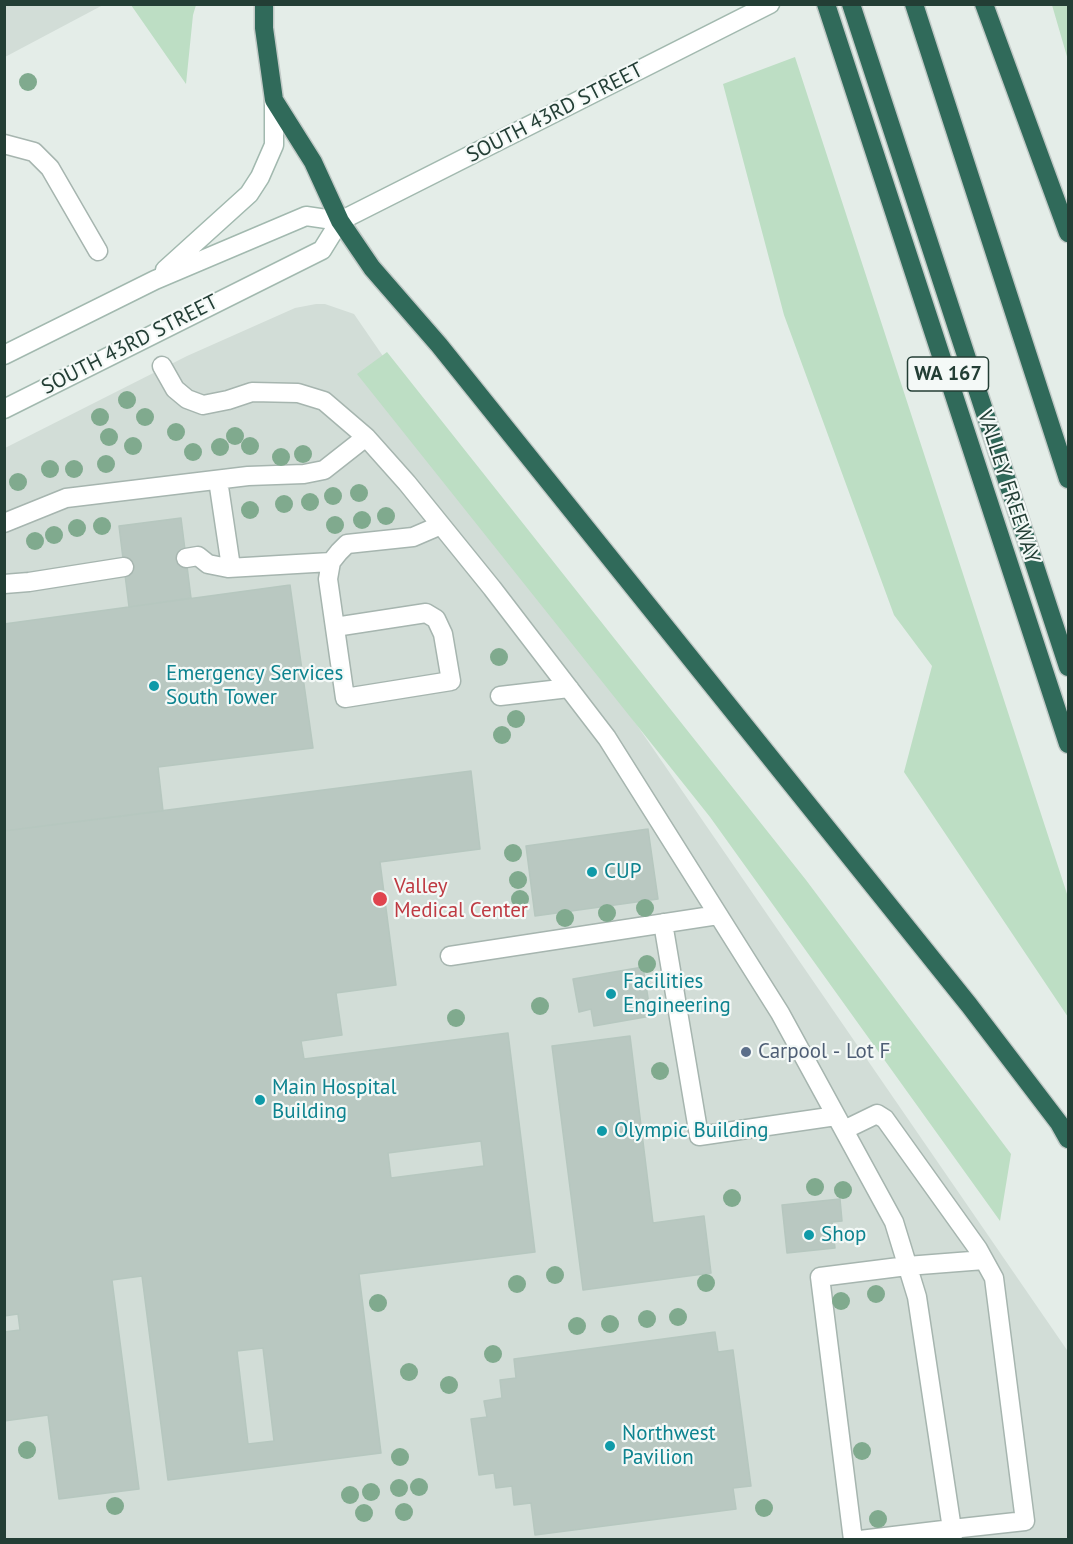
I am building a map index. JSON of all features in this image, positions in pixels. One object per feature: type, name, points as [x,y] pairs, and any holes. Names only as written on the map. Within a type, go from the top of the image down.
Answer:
[{"type":"highway","points":[[264,4],[264,28],[274,100],[313,162],[340,221],[372,268],[439,345],[969,1005],[1068,1138]]},
{"type":"highway","name":"VALLEY FREEWAY","points":[[826,4],[1068,744]]},
{"type":"highway","points":[[851,4],[1068,667]]},
{"type":"highway","points":[[914,4],[1068,479]]},
{"type":"highway","points":[[984,4],[1068,233]]},
{"type":"main road","name":"SOUTH 43RD STREET","points":[[4,409],[322,250],[340,221],[770,4]]},
{"type":"main road","points":[[155,280],[249,194],[274,145],[274,100]]},
{"type":"main road","points":[[4,144],[34,152],[50,168],[98,251]]},
{"type":"main road","name":"SOUTH 43RD STREET","points":[[4,355],[155,280],[306,216],[340,221]]},
{"type":"main road","points":[[162,366],[176,389],[187,399],[203,405],[252,392],[298,393],[324,401],[366,437],[441,525],[607,738],[780,1013],[894,1222],[917,1297],[952,1534]]},
{"type":"main road","points":[[4,523],[66,498],[218,480],[304,474],[324,470],[366,437]]},
{"type":"main road","points":[[218,480],[231,567]]},
{"type":"main road","points":[[335,627],[426,613],[436,619],[443,634],[451,681],[345,698],[328,579],[331,562],[347,544],[413,537],[441,525]]},
{"type":"main road","points":[[186,558],[198,556],[208,564],[231,567],[331,562]]},
{"type":"main road","points":[[4,584],[124,567]]},
{"type":"main road","points":[[500,696],[569,688]]},
{"type":"main road","points":[[450,956],[718,915]]},
{"type":"main road","points":[[663,923],[699,1137],[840,1123],[877,1114],[885,1119],[984,1260],[994,1278],[1025,1521],[952,1534],[870,1539]]},
{"type":"main road","points":[[853,1539],[820,1277],[908,1266],[984,1260]]},
{"type":"shaded area","points":[[5,4],[103,4],[103,5],[5,57]]},
{"type":"shaded area","name":"Valley Medical Center","points":[[325,304],[354,314],[1067,1350],[1068,1539],[5,1540],[5,448],[187,356],[295,308]]},
{"type":"green space","points":[[131,5],[196,5],[186,84]]},
{"type":"green space","points":[[1052,5],[1068,5],[1068,60]]},
{"type":"green space","points":[[795,57],[1068,897],[1068,1017],[904,772],[932,666],[894,615],[784,315],[723,84]]},
{"type":"green space","points":[[387,352],[806,880],[1011,1154],[1000,1221],[710,817],[357,374]]},
{"type":"building","points":[[181,518],[191,598],[129,607],[119,526]]},
{"type":"building","name":"Emergency Services South Tower","points":[[290,585],[313,748],[158,767],[163,811],[4,831],[4,624]]},
{"type":"building","name":"Main Hospital Building","points":[[471,771],[480,849],[380,862],[396,985],[336,993],[342,1035],[301,1041],[304,1059],[508,1033],[535,1252],[359,1274],[381,1453],[168,1480],[142,1276],[112,1280],[139,1489],[59,1499],[48,1415],[4,1421],[4,1332],[20,1330],[18,1314],[4,1316],[4,831]],"holes":[[[481,1141],[484,1166],[391,1178],[388,1153]],[[263,1348],[274,1441],[248,1444],[237,1351]]]},
{"type":"building","name":"CUP","points":[[648,829],[658,899],[535,916],[526,846]]},
{"type":"building","name":"Facilities Engineering","points":[[643,967],[651,1016],[594,1026],[591,1009],[579,1012],[573,979]]},
{"type":"building","name":"Olympic Building","points":[[630,1036],[653,1223],[704,1216],[711,1273],[583,1290],[552,1046]]},
{"type":"building","name":"Shop","points":[[840,1199],[842,1221],[832,1222],[835,1248],[787,1253],[782,1205]]},
{"type":"building","name":"Northwest Pavilion","points":[[715,1332],[718,1352],[733,1350],[751,1486],[733,1488],[736,1509],[535,1535],[531,1503],[514,1505],[512,1486],[496,1488],[494,1473],[479,1475],[471,1419],[487,1417],[484,1401],[502,1398],[500,1380],[516,1378],[514,1359]]},
{"type":"place","name":"Emergency Services South Tower","points":[[154,686]]},
{"type":"place","name":"CUP","points":[[592,872]]},
{"type":"place","name":"Valley Medical Center","points":[[380,899]]},
{"type":"place","name":"Facilities Engineering","points":[[611,994]]},
{"type":"place","name":"Carpool - Lot F","points":[[746,1052]]},
{"type":"place","name":"Main Hospital Building","points":[[260,1100]]},
{"type":"place","name":"Olympic Building","points":[[602,1131]]},
{"type":"place","name":"Shop","points":[[809,1235]]},
{"type":"place","name":"Northwest Pavilion","points":[[610,1446]]}]
